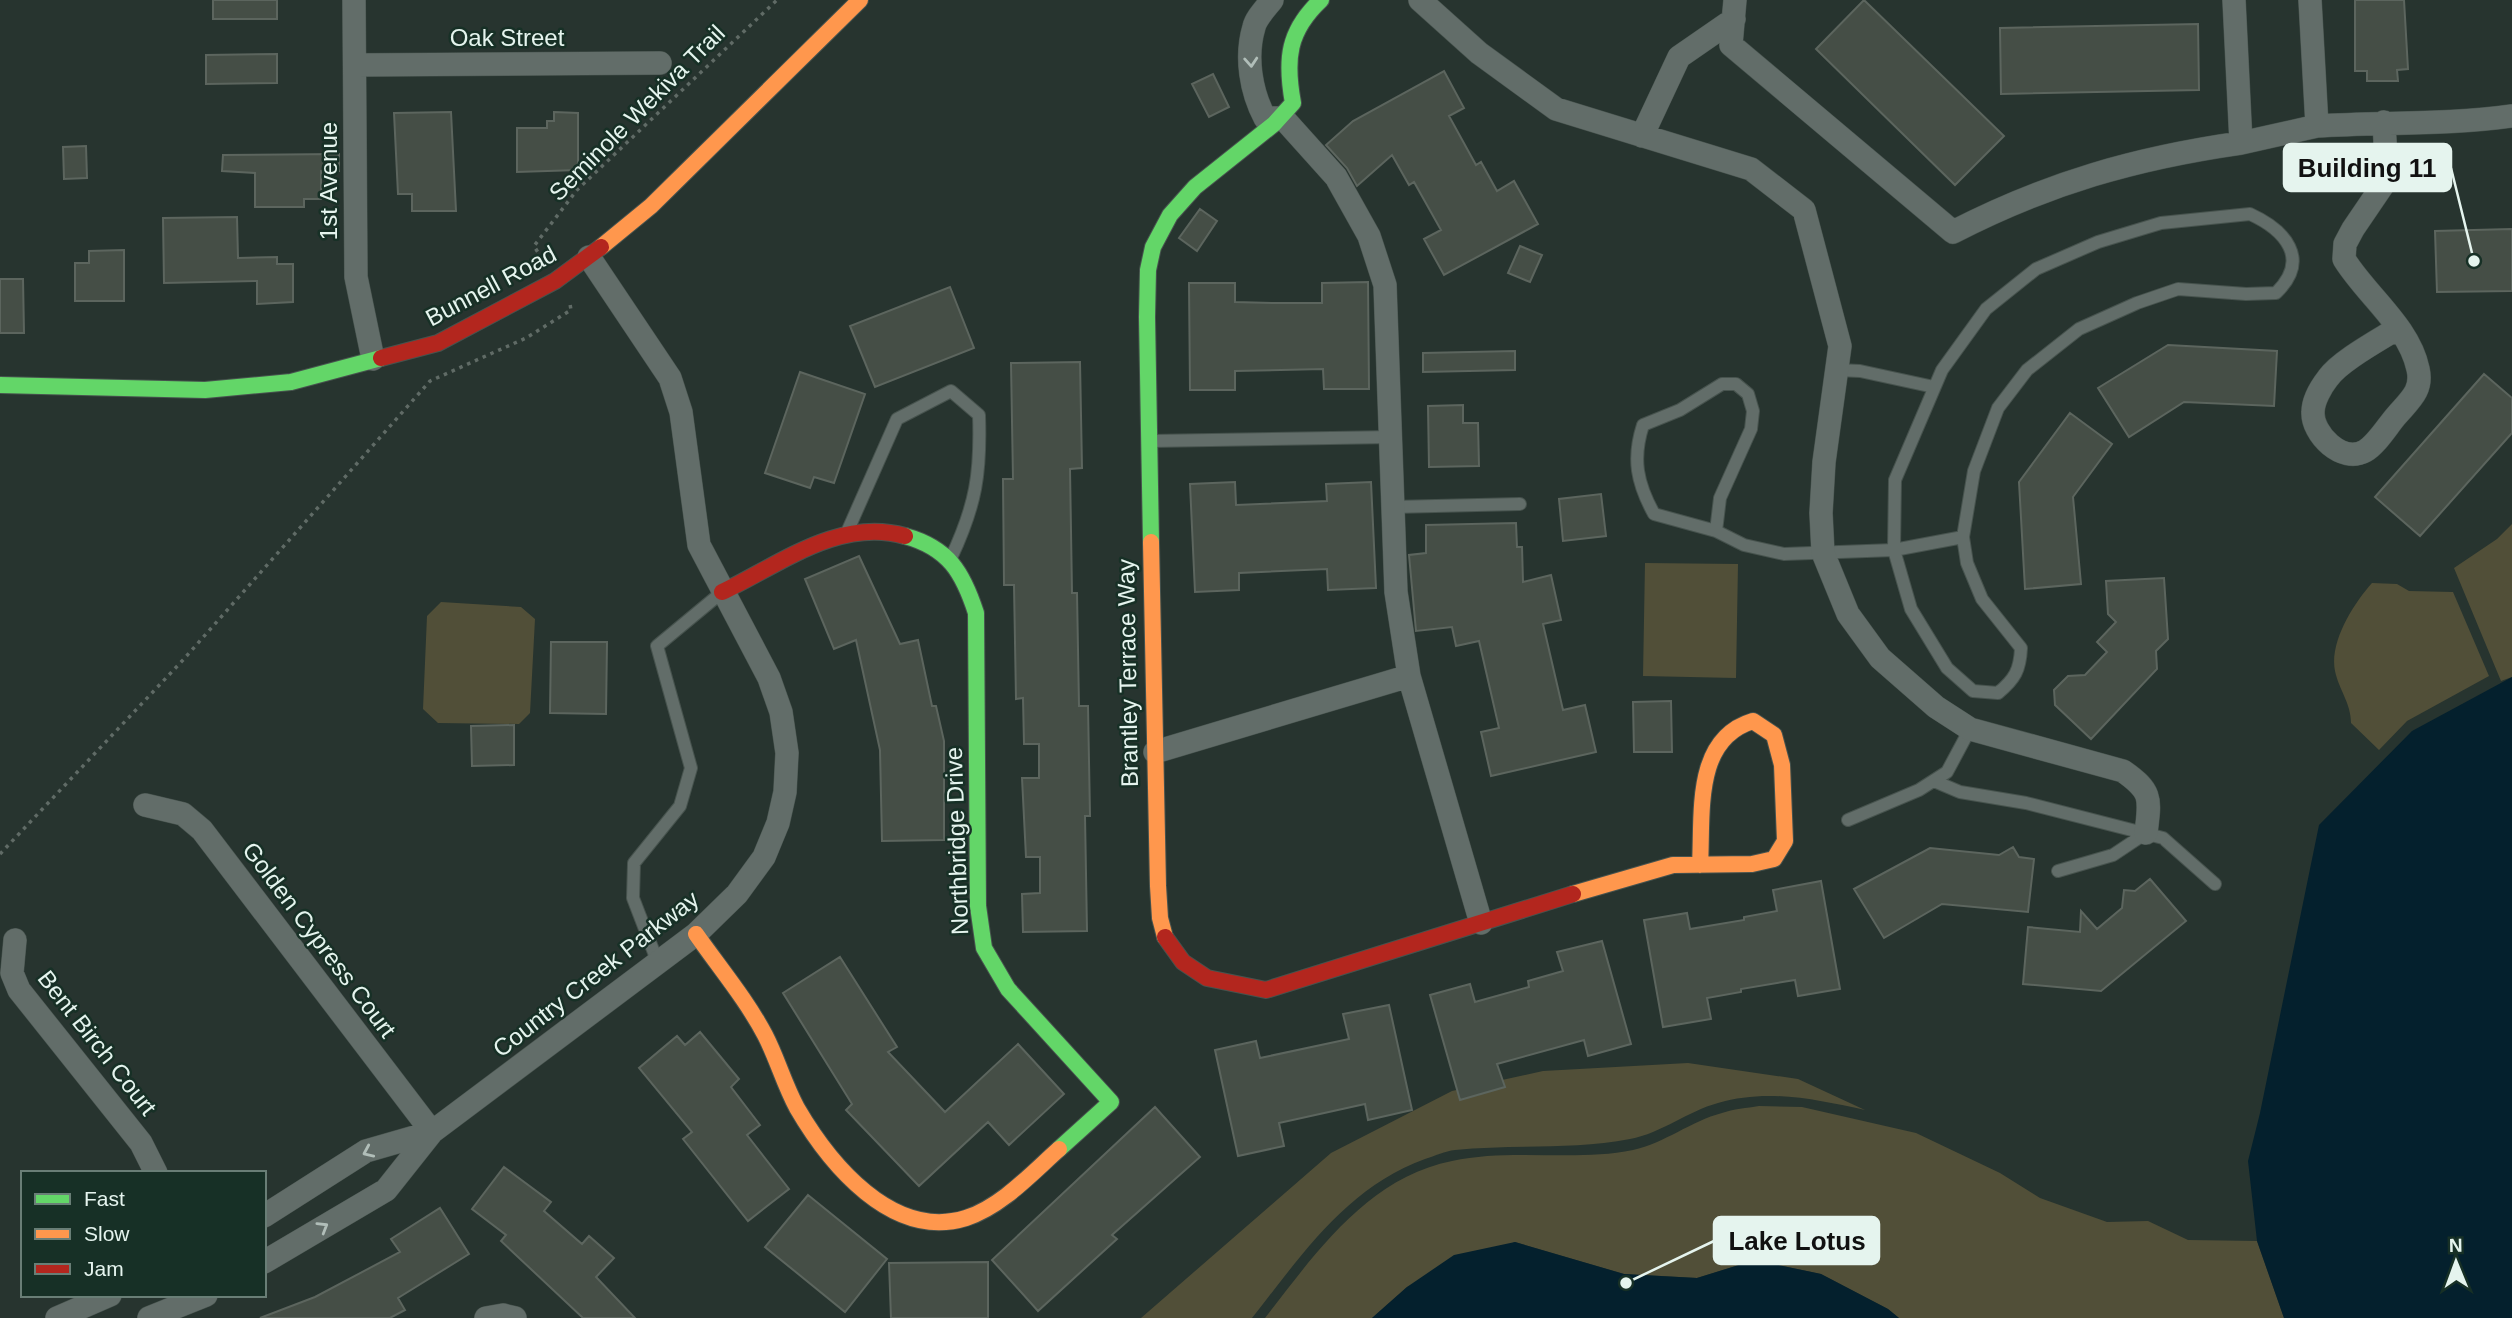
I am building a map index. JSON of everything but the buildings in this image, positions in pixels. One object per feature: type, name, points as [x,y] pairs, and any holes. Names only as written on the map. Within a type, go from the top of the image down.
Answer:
[{"type":"street","name":"1st Avenue","points":[[354,0],[356,277],[373,359]]},
{"type":"street","name":"Bunnell Road","points":[[0,385],[205,390],[291,382],[438,343],[555,281],[589,257],[651,205],[860,0]]},
{"type":"street","points":[[1272,0],[1254,25],[1249,57],[1256,101],[1265,118],[1283,118],[1336,177],[1369,236],[1385,285],[1396,592],[1409,676],[1481,923]]},
{"type":"street","points":[[1283,118],[1293,103],[1290,90],[1293,49],[1301,21],[1321,0]]},
{"type":"street","points":[[1420,0],[1479,53],[1556,109],[1751,169],[1804,210],[1840,346],[1824,462],[1821,513],[1823,553],[1848,614],[1880,658],[1936,707],[1970,729],[2123,771],[2144,785],[2150,805],[2146,833]]},
{"type":"street","points":[[2234,0],[2241,143]]},
{"type":"street","points":[[2310,0],[2317,126]]},
{"type":"street","points":[[1642,136],[1679,57],[1735,9]]},
{"type":"street","points":[[1735,9],[1731,45],[1953,233],[2029,195],[2126,163],[2241,143],[2317,126],[2385,122],[2472,122],[2512,116]]},
{"type":"street","name":"Oak Street","points":[[355,65],[660,63]]},
{"type":"street","name":"Brantley Terrace Way","points":[[1283,118],[1219,165],[1179,204],[1161,233],[1149,262],[1147,317],[1155,752],[1158,886],[1163,935],[1190,969],[1223,986],[1266,990],[1673,865],[1700,865],[1752,864],[1774,859],[1784,841],[1782,765],[1774,735],[1754,721],[1730,727],[1711,750],[1700,865]]},
{"type":"street","points":[[2385,122],[2387,179],[2353,229],[2345,244],[2344,259],[2398,328],[2414,353],[2419,372],[2418,391],[2364,451],[2348,453],[2332,447],[2317,428],[2313,412],[2319,393],[2330,375],[2398,328]]},
{"type":"street","name":"Country Creek Parkway","points":[[266,1261],[386,1190],[432,1132],[696,934],[737,894],[764,858],[785,792],[787,753],[781,712],[769,678],[699,545],[681,412],[670,378],[589,257]]},
{"type":"street","name":"Northbridge Drive","points":[[696,934],[764,1034],[796,1106],[823,1147],[861,1191],[900,1214],[936,1222],[965,1219],[996,1202],[1111,1102],[1008,989],[984,948],[978,906],[976,613],[965,579],[951,559],[914,537],[883,532],[846,533],[722,592]]},
{"type":"street","points":[[1155,752],[1409,676]]},
{"type":"street","name":"Golden Cypress Court","points":[[145,805],[183,814],[202,830],[432,1132]]},
{"type":"street","name":"Bent Birch Court","points":[[15,940],[12,972],[19,990],[141,1143],[155,1171]]},
{"type":"street","name":"Country Creek Parkway","points":[[266,1215],[366,1151],[432,1132]]},
{"type":"street","points":[[57,1318],[105,1297]]},
{"type":"street","points":[[149,1318],[201,1297]]},
{"type":"street","points":[[486,1318],[503,1315],[515,1318]]},
{"type":"lane","points":[[2250,214],[2272,224],[2287,238],[2292,261],[2290,279],[2276,293],[2245,294],[2178,289],[2137,303],[2079,329],[2027,370],[1998,408],[1979,459],[1963,537],[1967,563],[1982,599],[2021,648],[2020,668],[2012,681],[1998,693],[1973,691],[1947,668],[1912,609],[1894,550],[1895,480],[1942,370],[1986,309],[2036,269],[2098,242],[2161,223],[2250,214]]},
{"type":"lane","points":[[1837,370],[1860,371],[1934,387]]},
{"type":"lane","points":[[1716,531],[1720,498],[1751,429],[1753,411],[1748,394],[1735,384],[1722,384],[1679,410],[1643,425],[1637,444],[1636,464],[1641,491],[1654,514],[1716,531],[1744,545],[1784,554],[1894,550],[1963,537]]},
{"type":"lane","points":[[846,533],[897,419],[951,391],[979,415],[981,467],[966,526],[951,559]]},
{"type":"lane","points":[[1150,441],[1392,437]]},
{"type":"lane","points":[[1393,507],[1520,504]]},
{"type":"lane","points":[[658,963],[633,898],[634,863],[680,806],[691,768],[657,646],[722,592]]},
{"type":"lane","points":[[1848,820],[1947,772],[1970,729]]},
{"type":"lane","points":[[1934,780],[1960,792],[2026,803],[2163,838],[2215,884]]},
{"type":"lane","points":[[2058,871],[2113,855],[2146,833]]},
{"type":"path","name":"Seminole Wekiva Trail","points":[[541,256],[534,246],[577,190],[777,0]]},
{"type":"path","points":[[0,854],[183,660],[430,382],[526,338],[571,310],[570,300]]},
{"type":"shaded area","points":[[2512,524],[2512,677],[2501,681],[2454,568],[2497,539]]},
{"type":"shaded area","points":[[1645,563],[1738,564],[1736,678],[1643,676]]},
{"type":"shaded area","points":[[2372,583],[2397,584],[2409,591],[2453,592],[2489,676],[2407,721],[2379,750],[2351,723],[2334,660],[2344,624]]},
{"type":"shaded area","points":[[441,602],[521,607],[535,619],[530,713],[519,724],[438,723],[423,709],[427,616]]},
{"type":"shaded area","points":[[1688,1063],[1798,1079],[1865,1110],[1792,1097],[1755,1096],[1718,1103],[1653,1132],[1630,1139],[1587,1145],[1448,1151],[1397,1171],[1349,1205],[1308,1248],[1252,1318],[1141,1318],[1331,1153],[1452,1091],[1543,1071]]},
{"type":"shaded area","points":[[1759,1106],[1802,1107],[1916,1133],[2000,1173],[2040,1198],[2107,1222],[2148,1221],[2188,1240],[2257,1241],[2284,1318],[1899,1318],[1888,1309],[1821,1274],[1755,1260],[1697,1278],[1624,1274],[1515,1242],[1407,1287],[1372,1318],[1265,1318],[1303,1269],[1345,1222],[1394,1184],[1422,1170],[1474,1157],[1589,1155],[1633,1150],[1731,1110]]},
{"type":"water","points":[[2512,677],[2512,1318],[2284,1318],[2257,1241],[2248,1161],[2319,825],[2412,731]]},
{"type":"water","points":[[1515,1242],[1624,1274],[1697,1278],[1755,1260],[1821,1274],[1888,1309],[1899,1318],[1372,1318],[1407,1287],[1454,1255]]},
{"type":"traffic: fast","points":[[1151,542],[1147,317],[1148,270],[1153,247],[1170,215],[1195,187],[1274,124],[1293,103],[1289,73],[1292,47],[1302,23],[1321,0]]},
{"type":"traffic: fast","points":[[0,385],[205,390],[291,382],[381,358]]},
{"type":"traffic: fast","points":[[905,536],[933,547],[952,564],[966,586],[976,613],[978,906],[984,948],[1008,989],[1111,1102],[1059,1149]]},
{"type":"traffic: slow","points":[[601,247],[651,206],[860,0]]},
{"type":"traffic: slow","points":[[1151,542],[1158,886],[1160,918],[1165,937]]},
{"type":"traffic: slow","points":[[1573,894],[1673,865],[1752,864],[1774,859],[1785,841],[1782,765],[1774,735],[1753,721],[1734,730],[1720,744],[1711,761],[1702,802],[1701,845],[1700,865]]},
{"type":"traffic: slow","points":[[696,934],[758,1022],[792,1099],[810,1129],[845,1173],[888,1208],[913,1218],[939,1222],[966,1218],[1004,1198],[1059,1149]]},
{"type":"traffic: jam","points":[[381,358],[438,343],[555,281],[601,247]]},
{"type":"traffic: jam","points":[[722,592],[788,557],[833,538],[881,532],[905,536]]},
{"type":"traffic: jam","points":[[1165,937],[1183,962],[1207,978],[1266,990],[1573,894]]},
{"type":"place","name":"Building 11","points":[[2474,261]]},
{"type":"place","name":"Lake Lotus","points":[[1626,1283]]}]
